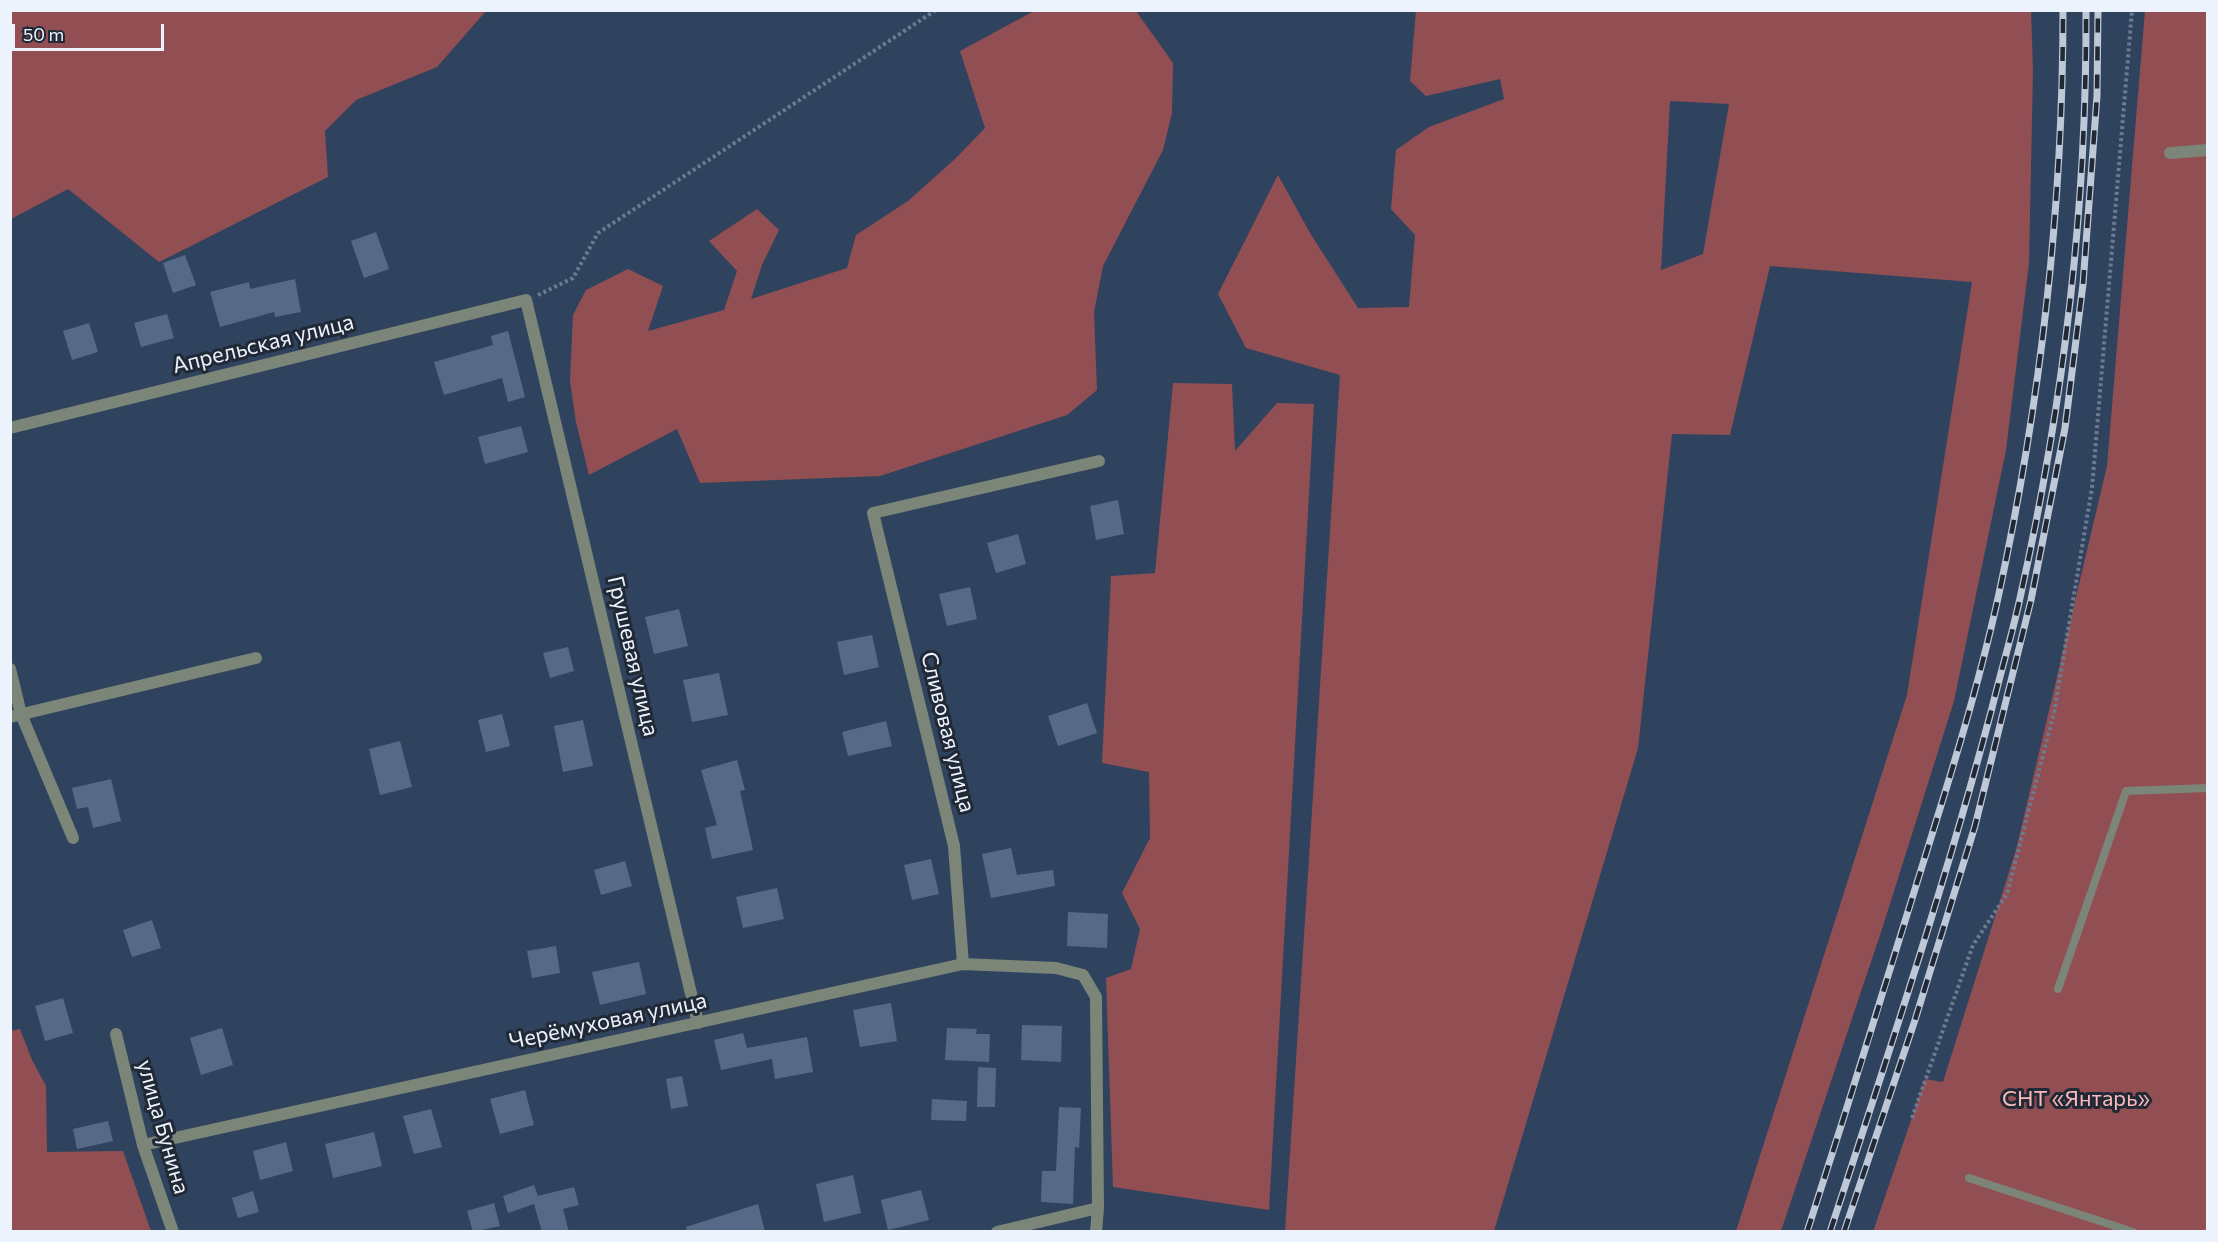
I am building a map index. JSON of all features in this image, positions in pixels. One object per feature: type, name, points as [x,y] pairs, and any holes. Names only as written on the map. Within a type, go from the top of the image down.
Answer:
[{"type":"street","points":[[2170,153],[2208,150]]},
{"type":"street","name":"Апрельская улица","points":[[10,429],[526,300]]},
{"type":"street","name":"Грушевая улица","points":[[526,300],[698,1023]]},
{"type":"street","name":"Сливовая улица","points":[[963,964],[954,846],[873,513],[1099,462]]},
{"type":"street","points":[[16,716],[256,658]]},
{"type":"street","points":[[10,669],[16,716],[73,838]]},
{"type":"street","name":"Черёмуховая улица","points":[[143,1145],[963,964],[1056,968],[1083,975],[1096,997],[1098,1208]]},
{"type":"street","name":"улица Бунина","points":[[116,1034],[143,1145],[172,1232]]},
{"type":"street","points":[[997,1232],[1098,1208],[1096,1232]]},
{"type":"lane","points":[[2058,989],[2126,791],[2208,788]]},
{"type":"lane","points":[[1969,1179],[2133,1232]]},
{"type":"path","points":[[526,300],[573,278],[598,233],[936,10]]},
{"type":"path","points":[[1911,1118],[1973,945],[2007,894],[2054,713],[2092,488],[2132,10]]},
{"type":"green space","points":[[11,10],[486,11],[437,67],[356,100],[325,131],[328,177],[159,262],[68,189],[11,219]]},
{"type":"green space","points":[[1416,10],[2031,11],[2033,70],[2029,263],[2006,450],[1954,701],[1883,926],[1781,1231],[1736,1231],[1907,695],[1972,282],[1770,266],[1730,435],[1672,434],[1638,748],[1494,1231],[1285,1231],[1340,375],[1246,348],[1218,294],[1278,175],[1310,233],[1358,308],[1409,307],[1415,235],[1391,209],[1396,150],[1429,127],[1504,99],[1500,79],[1426,96],[1410,81]],"holes":[[[1670,101],[1729,104],[1703,254],[1661,270]]]},
{"type":"green space","points":[[1034,11],[1136,11],[1173,63],[1172,113],[1163,150],[1103,266],[1094,312],[1097,390],[1067,415],[880,476],[700,483],[677,429],[589,475],[576,422],[570,381],[573,315],[586,290],[628,269],[663,286],[648,331],[724,310],[737,271],[709,241],[757,209],[779,230],[762,265],[751,299],[847,268],[856,235],[908,201],[956,158],[985,128],[960,51]]},
{"type":"green space","name":"СНТ «Янтарь»","points":[[2145,11],[2207,11],[2207,1231],[1873,1232],[1925,1079],[1943,1082],[2016,850],[2107,466]]},
{"type":"green space","points":[[1173,383],[1232,384],[1235,451],[1277,403],[1314,404],[1269,1210],[1113,1187],[1106,978],[1131,969],[1140,929],[1122,893],[1150,838],[1149,772],[1102,763],[1111,576],[1155,573]]},
{"type":"green space","points":[[20,1029],[32,1060],[46,1086],[47,1152],[123,1151],[151,1231],[11,1231],[10,1031]]},
{"type":"building","points":[[376,232],[389,269],[364,278],[351,241]]},
{"type":"building","points":[[185,255],[196,285],[173,293],[163,263]]},
{"type":"building","points":[[295,279],[301,312],[275,317],[274,312],[220,327],[210,292],[249,282],[250,289]]},
{"type":"building","points":[[167,314],[174,338],[141,347],[134,323]]},
{"type":"building","points":[[89,323],[98,352],[72,360],[63,331]]},
{"type":"building","points":[[508,331],[525,397],[508,402],[502,378],[444,395],[434,362],[493,345],[491,336]]},
{"type":"building","points":[[521,426],[528,452],[485,464],[478,437]]},
{"type":"building","points":[[1118,500],[1124,534],[1096,540],[1090,506]]},
{"type":"building","points":[[1018,534],[1026,564],[996,573],[987,543]]},
{"type":"building","points":[[970,587],[977,619],[947,626],[939,594]]},
{"type":"building","points":[[679,609],[688,646],[654,654],[645,617]]},
{"type":"building","points":[[872,635],[879,667],[844,675],[837,642]]},
{"type":"building","points":[[568,647],[574,671],[550,678],[543,653]]},
{"type":"building","points":[[719,673],[728,715],[692,722],[683,680]]},
{"type":"building","points":[[1087,703],[1097,733],[1058,746],[1048,716]]},
{"type":"building","points":[[502,714],[510,746],[486,752],[478,720]]},
{"type":"building","points":[[583,720],[593,766],[563,772],[554,726]]},
{"type":"building","points":[[886,721],[892,746],[848,756],[842,732]]},
{"type":"building","points":[[400,741],[412,787],[380,795],[369,749]]},
{"type":"building","points":[[737,760],[745,790],[740,791],[753,850],[712,859],[705,828],[717,825],[701,770]]},
{"type":"building","points":[[111,779],[121,821],[93,828],[88,807],[77,809],[72,788]]},
{"type":"building","points":[[1011,848],[1017,875],[1053,870],[1055,886],[991,898],[982,854]]},
{"type":"building","points":[[931,859],[939,894],[912,900],[904,865]]},
{"type":"building","points":[[625,861],[632,886],[601,895],[594,870]]},
{"type":"building","points":[[777,888],[784,919],[743,928],[736,897]]},
{"type":"building","points":[[1068,912],[1108,914],[1107,948],[1067,946]]},
{"type":"building","points":[[152,920],[161,948],[132,957],[123,930]]},
{"type":"building","points":[[556,946],[560,973],[532,978],[527,951]]},
{"type":"building","points":[[639,962],[646,994],[600,1005],[592,972]]},
{"type":"building","points":[[63,998],[73,1033],[45,1041],[35,1006]]},
{"type":"building","points":[[891,1003],[897,1041],[860,1047],[853,1010]]},
{"type":"building","points":[[1022,1025],[1062,1026],[1061,1062],[1021,1060]]},
{"type":"building","points":[[222,1028],[233,1065],[201,1075],[190,1038]]},
{"type":"building","points":[[947,1028],[977,1029],[976,1034],[990,1034],[989,1062],[945,1060]]},
{"type":"building","points":[[743,1033],[747,1048],[807,1037],[813,1072],[775,1079],[772,1059],[721,1070],[714,1040]]},
{"type":"building","points":[[978,1067],[996,1068],[995,1107],[977,1107]]},
{"type":"building","points":[[682,1076],[688,1106],[671,1109],[666,1079]]},
{"type":"building","points":[[525,1090],[534,1125],[500,1134],[490,1099]]},
{"type":"building","points":[[932,1099],[967,1101],[966,1121],[931,1120]]},
{"type":"building","points":[[1059,1107],[1081,1108],[1079,1148],[1075,1147],[1073,1204],[1041,1202],[1042,1171],[1056,1171]]},
{"type":"building","points":[[431,1109],[442,1147],[414,1154],[403,1116]]},
{"type":"building","points":[[108,1121],[113,1141],[77,1149],[73,1129]]},
{"type":"building","points":[[374,1132],[382,1166],[333,1178],[325,1144]]},
{"type":"building","points":[[286,1142],[293,1171],[260,1180],[253,1151]]},
{"type":"building","points":[[853,1175],[861,1213],[824,1222],[816,1184]]},
{"type":"building","points":[[534,1185],[538,1196],[574,1187],[579,1205],[563,1209],[569,1232],[542,1232],[534,1204],[508,1213],[503,1196]]},
{"type":"building","points":[[921,1190],[929,1220],[888,1230],[881,1200]]},
{"type":"building","points":[[253,1191],[259,1212],[238,1218],[232,1198]]},
{"type":"building","points":[[494,1203],[500,1226],[473,1232],[467,1211]]},
{"type":"building","points":[[758,1204],[765,1232],[687,1232],[686,1227]]},
{"type":"railway","points":[[1807,1232],[1949,781],[1998,598],[2026,453],[2046,306],[2059,158],[2063,10]]},
{"type":"railway","points":[[1830,1232],[1955,840],[2020,598],[2049,453],[2070,306],[2082,158],[2086,10]]},
{"type":"railway","points":[[1844,1232],[1915,1020],[1975,826],[2031,600],[2065,428],[2083,284],[2097,96],[2098,10]]}]
